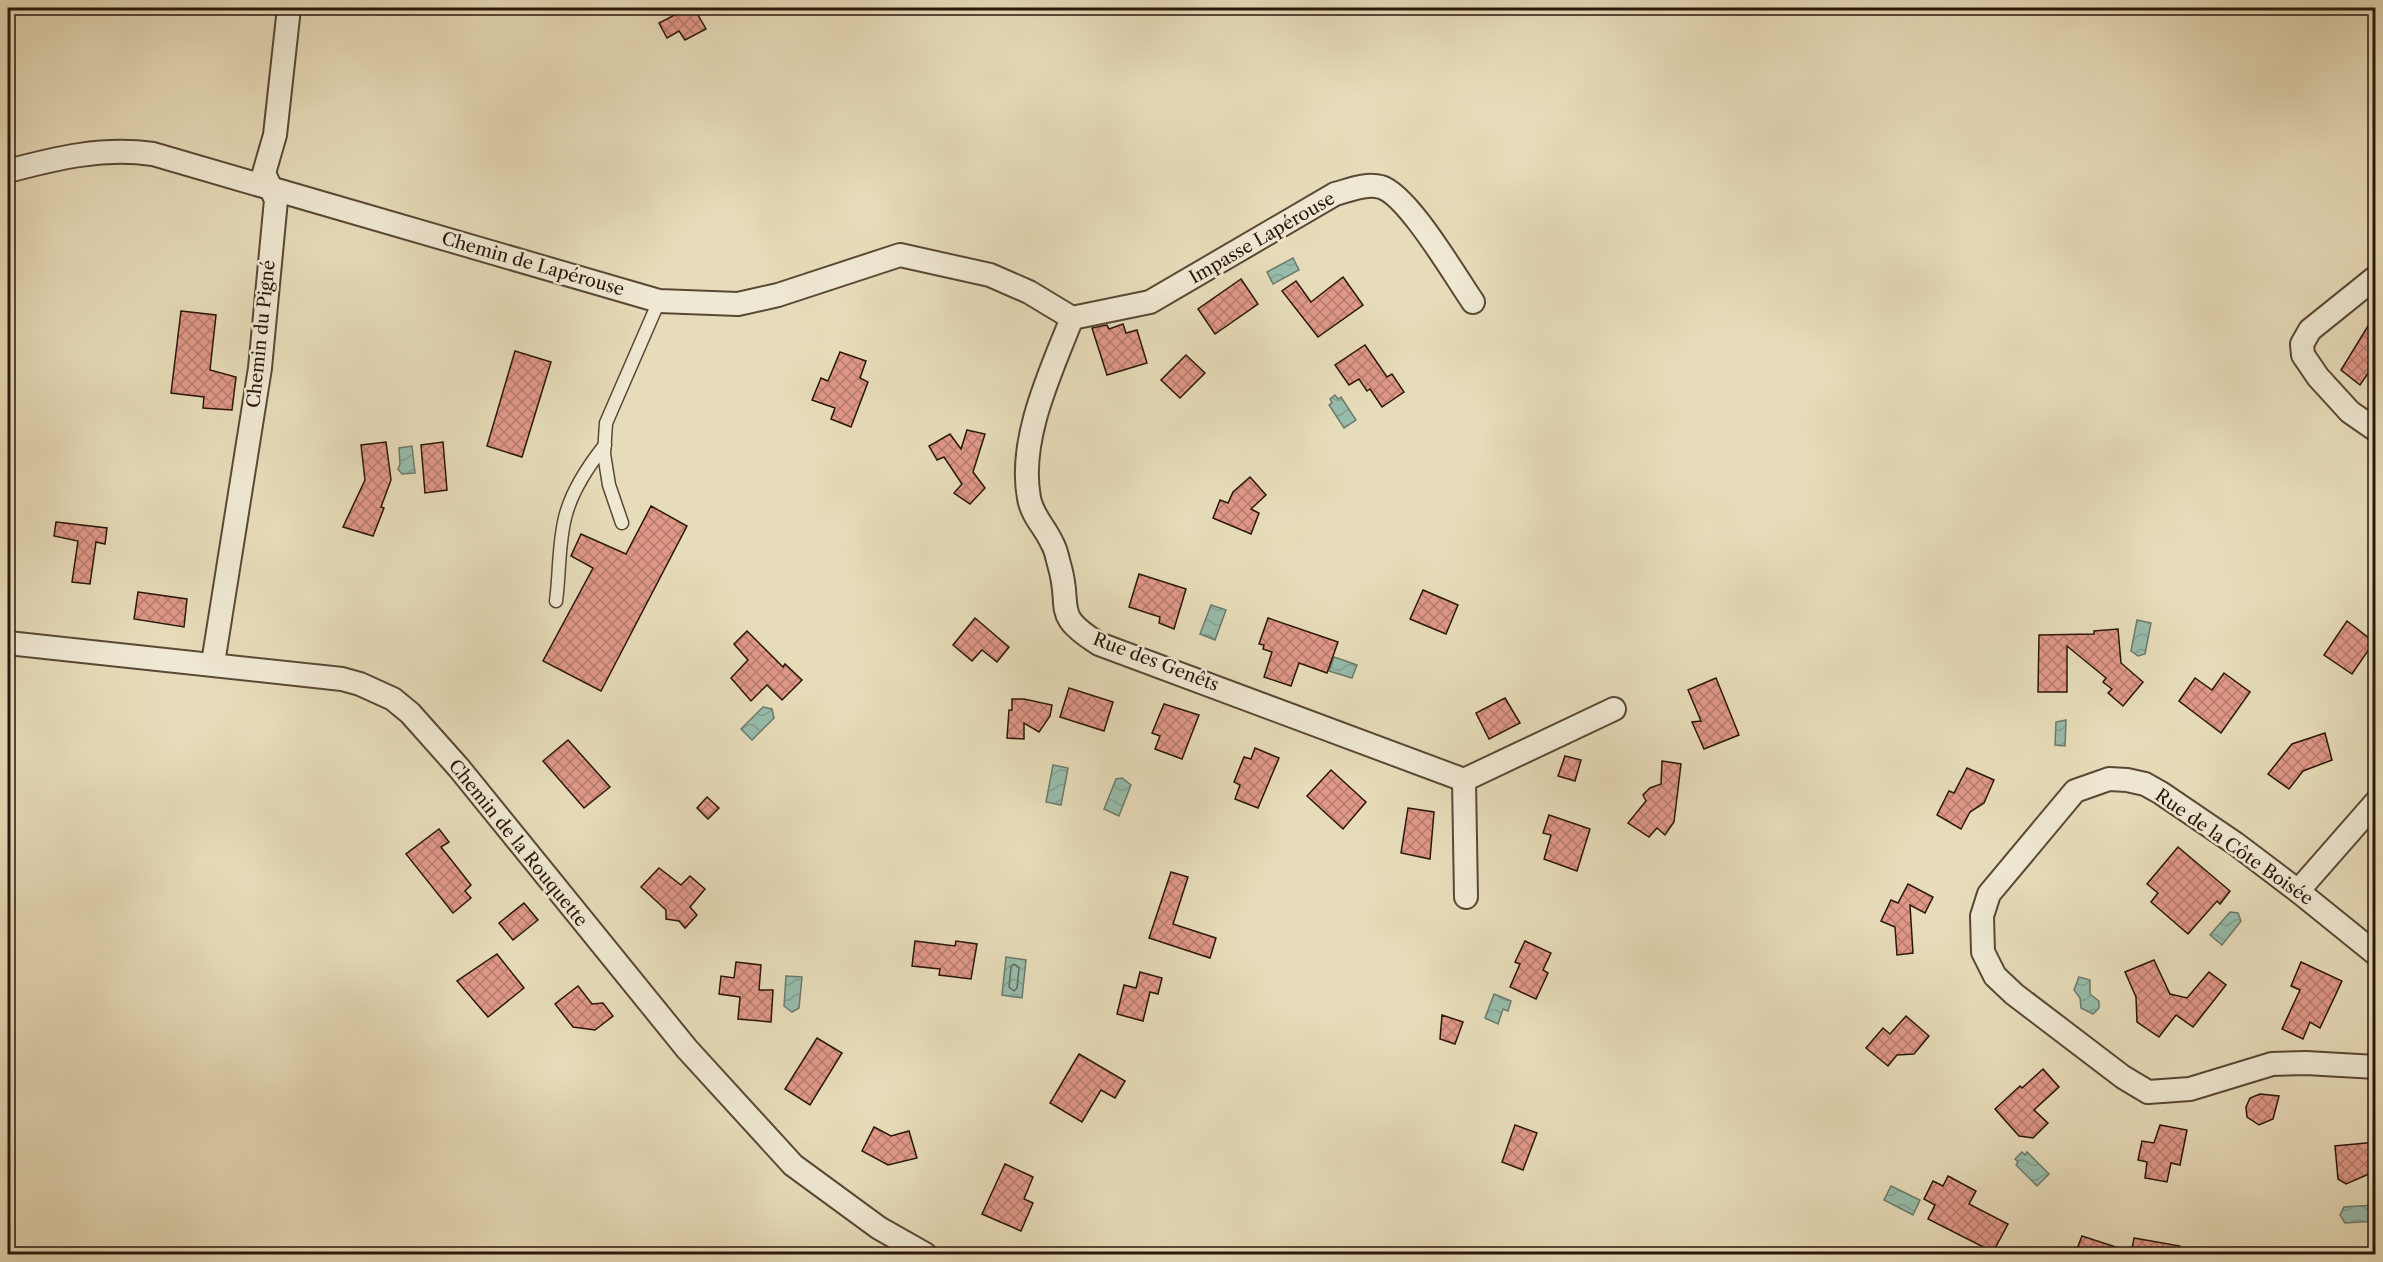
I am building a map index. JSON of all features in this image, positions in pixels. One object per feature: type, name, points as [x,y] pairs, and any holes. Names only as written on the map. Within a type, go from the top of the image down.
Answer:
[{"type":"street","name":"Chemin du Pigné","points":[[213,663],[260,368],[276,200],[264,173],[275,135],[290,8]]},
{"type":"street","name":"Chemin de Lapérouse","points":[[8,171],[70,154],[132,151],[153,154],[271,186],[659,301],[738,304],[778,295],[900,255],[990,275],[1063,312]]},
{"type":"street","name":"Impasse Lapérouse","points":[[1063,312],[1150,302],[1335,194],[1362,186],[1381,187],[1406,205],[1473,302]]},
{"type":"street","points":[[2376,277],[2310,330],[2302,344],[2303,355],[2318,377],[2350,411],[2376,430]]},
{"type":"street","name":"Rue des Genêts","points":[[1063,312],[1047,381],[1032,430],[1027,472],[1029,499],[1037,519],[1053,543],[1060,568],[1068,620],[1076,629],[1099,644],[1464,780]]},
{"type":"street","name":"Chemin de la Rouquette","points":[[8,643],[213,663],[342,679],[360,684],[393,699],[410,713],[459,768],[687,1049],[793,1165],[879,1228],[925,1254]]},
{"type":"street","points":[[1466,897],[1464,780],[1614,709]]},
{"type":"street","name":"Rue de la Côte Boisée","points":[[2376,954],[2298,891],[2161,793],[2136,782],[2109,779],[2074,791],[1989,894],[1982,916],[1983,952],[1995,976],[2014,994],[2123,1077],[2148,1092],[2190,1089],[2272,1064],[2306,1063],[2376,1067]]},
{"type":"street","points":[[2298,891],[2376,802]]},
{"type":"lane","points":[[622,524],[609,485],[605,445],[606,423],[659,301]]},
{"type":"lane","points":[[556,601],[560,547],[566,512],[586,470],[605,445]]},
{"type":"water","points":[[1293,258],[1299,270],[1273,284],[1267,272]]},
{"type":"water","points":[[1335,395],[1338,399],[1341,397],[1356,420],[1344,428],[1329,405],[1332,403],[1330,399]]},
{"type":"water","points":[[412,446],[415,473],[402,474],[398,469],[399,448]]},
{"type":"water","points":[[1211,605],[1226,610],[1215,640],[1200,634]]},
{"type":"water","points":[[2137,620],[2151,623],[2145,654],[2138,656],[2131,651]]},
{"type":"water","points":[[1334,657],[1357,665],[1352,678],[1329,671]]},
{"type":"water","points":[[763,707],[772,709],[774,718],[752,740],[741,729]]},
{"type":"water","points":[[2066,720],[2065,746],[2055,745],[2056,722]]},
{"type":"water","points":[[1053,765],[1068,768],[1061,805],[1046,802]]},
{"type":"water","points":[[1122,778],[1131,785],[1119,816],[1104,809],[1116,779]]},
{"type":"water","points":[[2230,912],[2238,913],[2241,921],[2222,945],[2210,935]]},
{"type":"water","points":[[1006,957],[1026,960],[1022,998],[1002,995]]},
{"type":"water","points":[[786,976],[802,977],[799,1008],[792,1012],[784,1006]]},
{"type":"water","points":[[2079,977],[2090,980],[2090,994],[2099,1001],[2099,1008],[2093,1014],[2081,1008],[2080,998],[2074,990]]},
{"type":"water","points":[[1494,994],[1511,1001],[1508,1011],[1503,1009],[1498,1024],[1485,1018]]},
{"type":"water","points":[[2022,1152],[2025,1155],[2027,1152],[2049,1174],[2037,1186],[2016,1165],[2018,1162],[2015,1159]]},
{"type":"water","points":[[1891,1186],[1920,1200],[1913,1215],[1884,1200]]},
{"type":"water","points":[[2375,1205],[2375,1221],[2345,1223],[2340,1215],[2344,1207]]},
{"type":"building","points":[[688,8],[694,8],[706,29],[685,40],[679,31],[667,38],[659,23]]},
{"type":"building","points":[[1343,277],[1363,305],[1318,337],[1282,291],[1296,281],[1311,302]]},
{"type":"building","points":[[1241,279],[1258,304],[1215,334],[1198,309]]},
{"type":"building","points":[[181,311],[216,315],[210,370],[236,377],[232,410],[203,408],[204,397],[171,393]]},
{"type":"building","points":[[2376,313],[2376,369],[2371,369],[2360,385],[2341,370]]},
{"type":"building","points":[[1123,324],[1126,333],[1137,330],[1147,363],[1107,375],[1092,328],[1107,325],[1109,329]]},
{"type":"building","points":[[1365,345],[1387,377],[1392,374],[1404,392],[1382,407],[1370,389],[1367,391],[1359,379],[1349,385],[1335,365]]},
{"type":"building","points":[[515,351],[551,362],[522,457],[487,446]]},
{"type":"building","points":[[840,352],[866,361],[860,378],[868,382],[851,427],[831,419],[835,408],[812,400],[821,378],[828,381]]},
{"type":"building","points":[[1186,355],[1205,373],[1180,398],[1161,380]]},
{"type":"building","points":[[967,430],[985,434],[973,472],[985,488],[970,504],[954,493],[962,484],[944,457],[937,460],[929,446],[950,434],[961,449]]},
{"type":"building","points":[[386,442],[391,480],[381,507],[384,508],[373,536],[343,527],[365,480],[361,445]]},
{"type":"building","points":[[443,442],[447,490],[425,493],[421,445]]},
{"type":"building","points":[[1250,477],[1266,495],[1251,509],[1259,513],[1251,534],[1213,518],[1220,500],[1228,503],[1233,492]]},
{"type":"building","points":[[651,506],[687,526],[601,691],[543,661],[593,568],[571,556],[581,534],[626,554]]},
{"type":"building","points":[[56,522],[107,528],[105,544],[96,542],[90,584],[72,582],[78,541],[54,536]]},
{"type":"building","points":[[1139,574],[1186,589],[1174,629],[1159,623],[1160,617],[1129,607]]},
{"type":"building","points":[[1423,590],[1458,605],[1446,634],[1410,619]]},
{"type":"building","points":[[138,592],[187,599],[184,627],[134,619]]},
{"type":"building","points":[[975,618],[1009,647],[997,662],[982,650],[972,661],[953,645]]},
{"type":"building","points":[[1268,618],[1338,642],[1327,673],[1299,663],[1291,686],[1264,677],[1272,652],[1263,649],[1264,645],[1259,644]]},
{"type":"building","points":[[2347,621],[2374,642],[2352,674],[2324,655]]},
{"type":"building","points":[[2118,629],[2121,663],[2143,682],[2123,706],[2108,693],[2112,689],[2103,682],[2106,678],[2067,646],[2067,692],[2038,692],[2039,635],[2094,634],[2094,631]]},
{"type":"building","points":[[747,631],[783,667],[785,664],[802,680],[782,700],[767,685],[751,701],[731,678],[748,660],[734,644]]},
{"type":"building","points":[[2224,673],[2250,692],[2221,733],[2179,701],[2195,678],[2212,690]]},
{"type":"building","points":[[1716,678],[1739,735],[1704,749],[1692,722],[1701,721],[1688,690]]},
{"type":"building","points":[[1069,688],[1113,702],[1104,731],[1060,717]]},
{"type":"building","points":[[1505,698],[1520,723],[1489,739],[1476,713]]},
{"type":"building","points":[[1012,699],[1052,705],[1050,716],[1039,732],[1024,723],[1024,739],[1007,738]]},
{"type":"building","points":[[1164,704],[1199,715],[1182,759],[1155,749],[1160,736],[1152,733]]},
{"type":"building","points":[[2325,733],[2332,760],[2303,771],[2289,789],[2268,774],[2292,744]]},
{"type":"building","points":[[568,740],[610,787],[584,808],[543,761]]},
{"type":"building","points":[[1255,748],[1279,758],[1258,808],[1235,799],[1240,785],[1234,782],[1244,757],[1251,759]]},
{"type":"building","points":[[1565,756],[1581,760],[1575,781],[1558,776]]},
{"type":"building","points":[[1662,761],[1681,764],[1674,822],[1665,835],[1657,828],[1649,837],[1628,823],[1646,801],[1643,795],[1650,788],[1661,784]]},
{"type":"building","points":[[1967,768],[1994,780],[1984,803],[1970,812],[1961,829],[1937,815],[1949,791],[1954,793]]},
{"type":"building","points":[[1331,770],[1366,802],[1343,829],[1307,796]]},
{"type":"building","points":[[707,797],[719,808],[708,819],[697,808]]},
{"type":"building","points":[[1408,808],[1434,812],[1430,859],[1401,853]]},
{"type":"building","points":[[1549,815],[1590,829],[1577,871],[1544,859],[1551,835],[1543,833]]},
{"type":"building","points":[[439,829],[449,842],[441,847],[471,885],[465,891],[471,898],[453,913],[406,854]]},
{"type":"building","points":[[2178,847],[2230,891],[2220,904],[2217,901],[2188,934],[2151,902],[2158,893],[2147,884]]},
{"type":"building","points":[[659,868],[681,885],[690,876],[705,889],[690,907],[697,915],[685,928],[679,921],[666,919],[666,910],[641,887]]},
{"type":"building","points":[[1171,872],[1188,877],[1173,924],[1216,938],[1210,958],[1149,938]]},
{"type":"building","points":[[1908,884],[1933,897],[1925,913],[1910,905],[1913,953],[1897,955],[1895,927],[1881,921],[1891,900],[1898,903]]},
{"type":"building","points":[[524,903],[538,920],[513,940],[499,923]]},
{"type":"building","points":[[915,941],[955,946],[956,941],[977,944],[971,979],[939,975],[940,969],[912,966]]},
{"type":"building","points":[[1525,941],[1551,953],[1543,970],[1548,973],[1536,999],[1510,987],[1520,964],[1515,962]]},
{"type":"building","points":[[497,954],[524,988],[488,1017],[457,981]]},
{"type":"building","points":[[2154,960],[2170,994],[2187,998],[2209,972],[2226,985],[2193,1027],[2176,1015],[2159,1037],[2137,1022],[2136,997],[2125,972]]},
{"type":"building","points":[[736,962],[761,965],[759,990],[773,990],[771,1022],[738,1019],[740,997],[719,994],[721,976],[734,978]]},
{"type":"building","points":[[2301,962],[2342,981],[2320,1028],[2310,1022],[2303,1039],[2282,1029],[2300,990],[2291,986]]},
{"type":"building","points":[[1140,972],[1162,978],[1158,994],[1150,992],[1143,1021],[1117,1014],[1124,985],[1136,988]]},
{"type":"building","points":[[578,986],[592,1004],[603,1003],[613,1016],[595,1030],[573,1027],[555,1004]]},
{"type":"building","points":[[1442,1015],[1463,1022],[1455,1044],[1440,1039]]},
{"type":"building","points":[[1906,1016],[1929,1036],[1914,1054],[1897,1055],[1888,1066],[1866,1048],[1883,1028],[1890,1034]]},
{"type":"building","points":[[817,1038],[842,1053],[810,1105],[785,1089]]},
{"type":"building","points":[[1079,1054],[1125,1081],[1115,1098],[1101,1090],[1082,1122],[1050,1103]]},
{"type":"building","points":[[2043,1069],[2059,1087],[2034,1110],[2048,1123],[2033,1138],[2019,1136],[1995,1109]]},
{"type":"building","points":[[2260,1094],[2279,1096],[2273,1119],[2259,1125],[2247,1117],[2246,1107],[2250,1098]]},
{"type":"building","points":[[1515,1125],[1537,1133],[1523,1170],[1502,1162]]},
{"type":"building","points":[[2160,1125],[2187,1130],[2180,1165],[2171,1163],[2167,1182],[2145,1178],[2147,1162],[2138,1160],[2142,1141],[2154,1143]]},
{"type":"building","points":[[874,1127],[891,1136],[909,1131],[917,1158],[888,1165],[862,1151]]},
{"type":"building","points":[[2376,1142],[2376,1171],[2346,1184],[2338,1179],[2335,1146]]},
{"type":"building","points":[[1005,1164],[1033,1177],[1024,1199],[1033,1203],[1021,1231],[982,1214]]},
{"type":"building","points":[[1948,1176],[1976,1191],[1969,1204],[2008,1224],[1993,1252],[1928,1219],[1935,1205],[1924,1199],[1933,1181],[1943,1186]]},
{"type":"building","points":[[2082,1236],[2128,1251],[2128,1254],[2075,1254]]},
{"type":"building","points":[[2134,1238],[2180,1246],[2179,1254],[2131,1254]]}]
